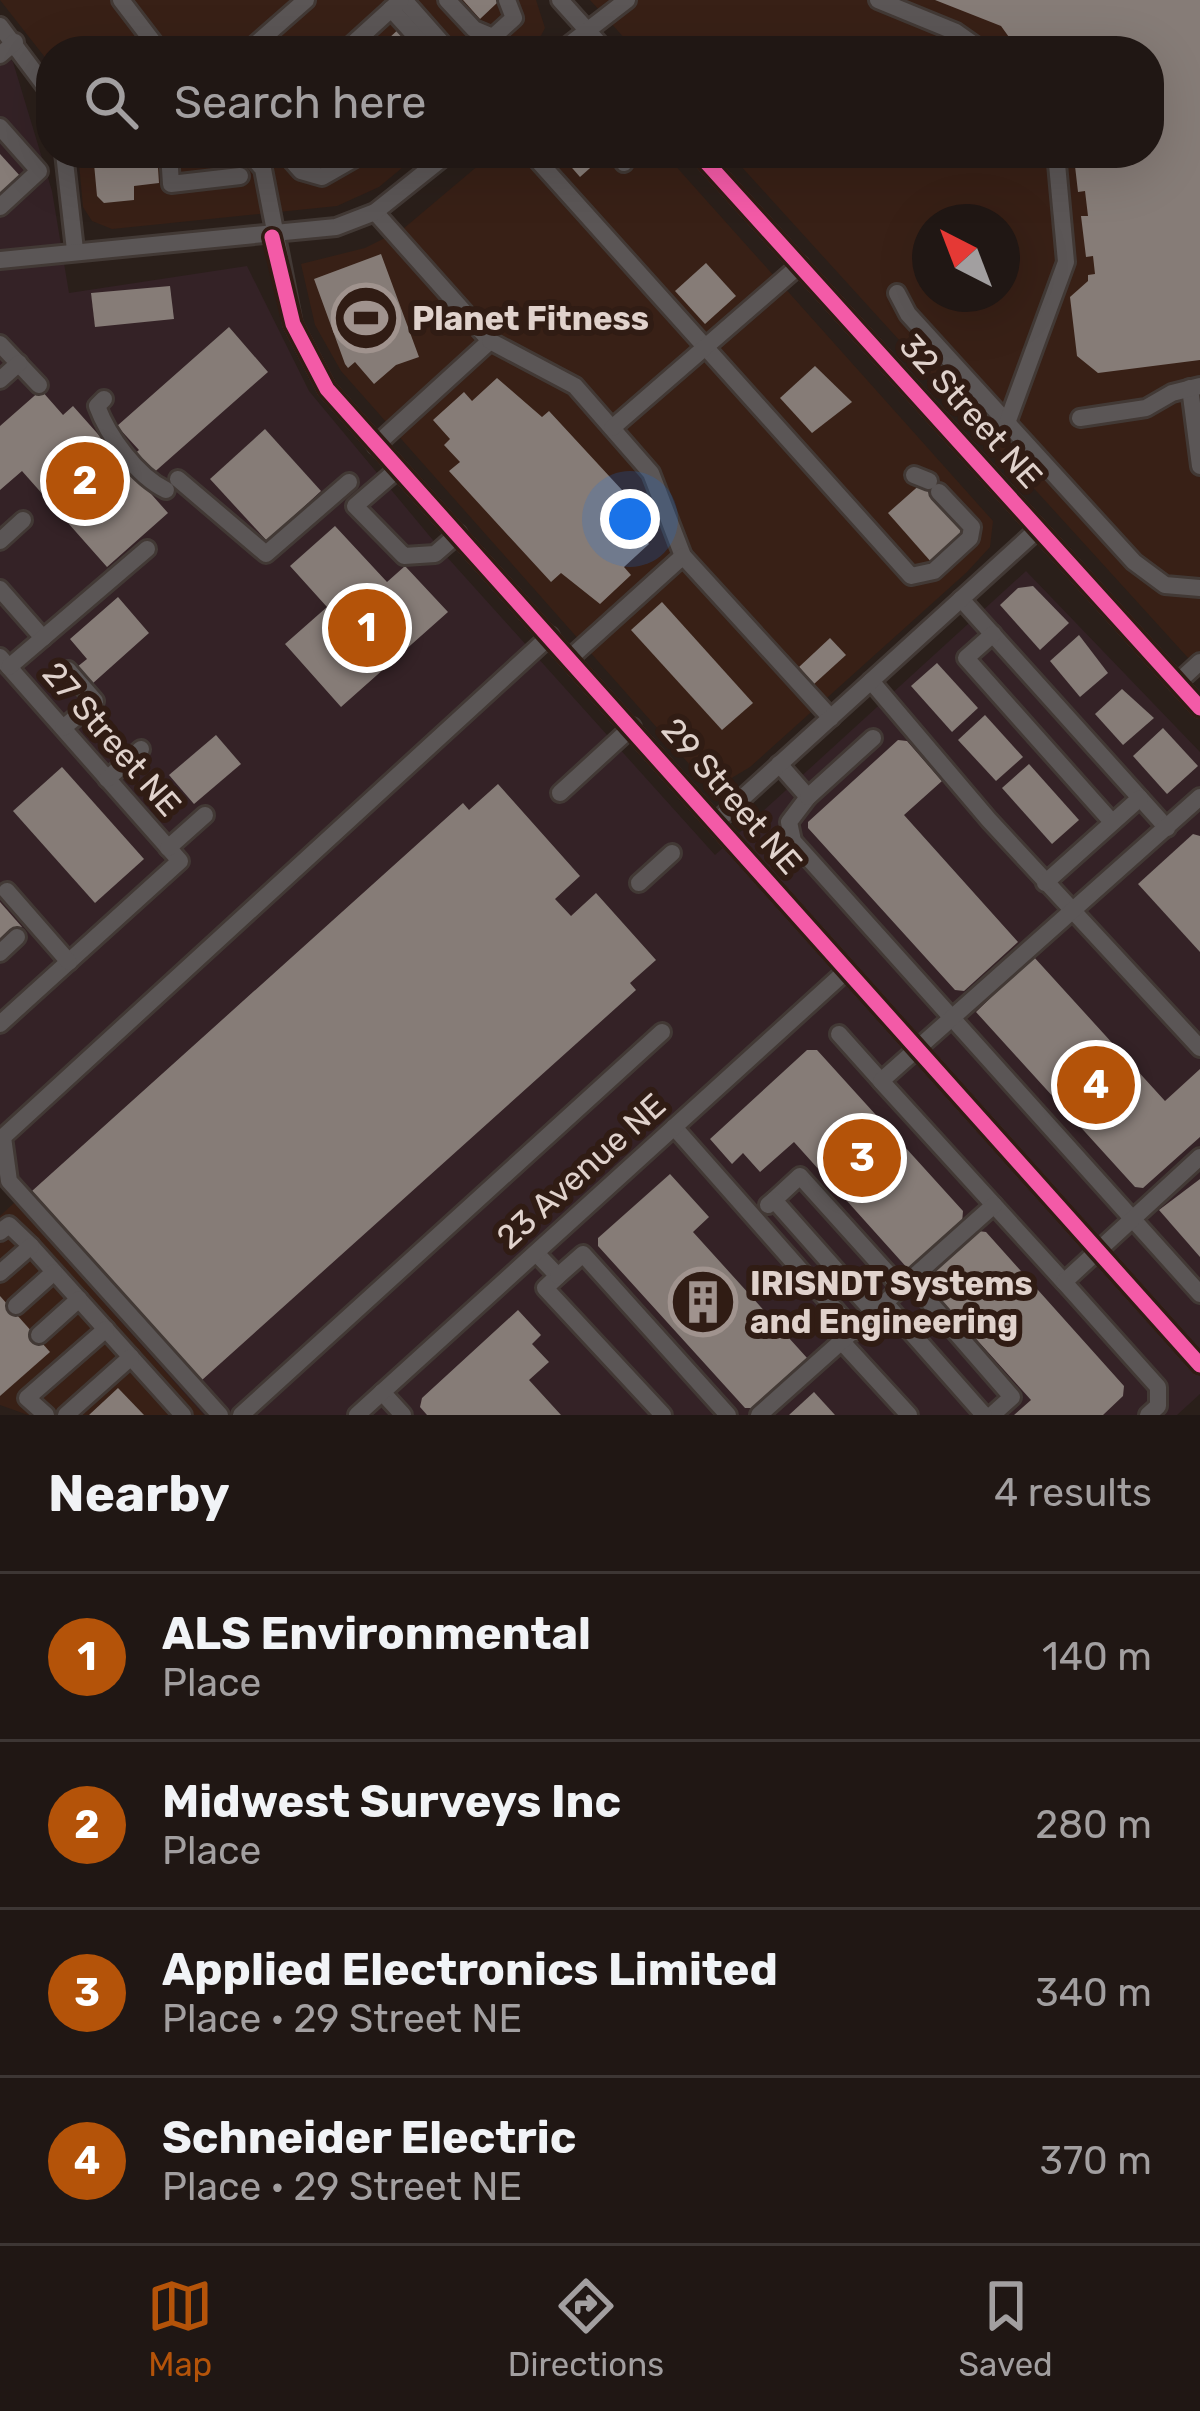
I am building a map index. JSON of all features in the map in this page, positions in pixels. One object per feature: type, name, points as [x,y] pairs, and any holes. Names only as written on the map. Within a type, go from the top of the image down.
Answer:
[{"type":"street","points":[[121,0],[149,36]]},
{"type":"street","points":[[265,36],[305,0]]},
{"type":"street","points":[[447,0],[462,17],[491,36]]},
{"type":"street","points":[[496,36],[514,18],[507,0]]},
{"type":"street","points":[[560,0],[592,36]]},
{"type":"street","points":[[585,28],[603,0]]},
{"type":"street","points":[[576,36],[627,0]]},
{"type":"street","points":[[878,0],[962,36]]},
{"type":"street","points":[[362,36],[399,3],[429,36]]},
{"type":"street","points":[[447,36],[462,17]]},
{"type":"street","points":[[0,26],[7,48],[36,78]]},
{"type":"street","points":[[0,127],[36,168]]},
{"type":"street","points":[[36,168],[39,171]]},
{"type":"street","points":[[0,208],[48,168]]},
{"type":"street","points":[[66,168],[75,250]]},
{"type":"street","points":[[170,168],[171,184],[240,176]]},
{"type":"street","name":"29 Street NE","points":[[262,168],[272,237],[293,324],[327,389],[1200,1365]]},
{"type":"street","points":[[301,168],[310,176],[343,168]]},
{"type":"street","points":[[0,260],[75,250],[272,237],[336,226],[375,212],[429,168]]},
{"type":"street","points":[[545,168],[911,576],[934,571],[970,538],[972,527],[927,483]]},
{"type":"street","name":"32 Street NE","points":[[712,168],[1037,530],[1197,699]]},
{"type":"street","points":[[1007,424],[1066,262],[1057,168]]},
{"type":"street","points":[[375,212],[490,341],[575,386],[651,473],[683,556],[831,718]]},
{"type":"street","points":[[612,428],[800,265]]},
{"type":"street","points":[[897,293],[908,314],[1150,578],[1165,585],[1200,588]]},
{"type":"street","points":[[376,445],[490,341]]},
{"type":"street","points":[[0,344],[39,385]]},
{"type":"street","points":[[0,380],[19,363]]},
{"type":"street","points":[[1080,418],[1146,408],[1195,387],[1200,466]]},
{"type":"street","points":[[104,399],[97,406],[105,427],[153,484],[172,484],[266,554],[349,482]]},
{"type":"street","points":[[398,469],[355,506],[404,556],[435,554],[458,534]]},
{"type":"street","points":[[0,541],[23,520]]},
{"type":"street","points":[[716,822],[1037,530]]},
{"type":"street","points":[[5,662],[43,638],[147,549]]},
{"type":"street","points":[[570,658],[683,556]]},
{"type":"street","points":[[0,590],[43,638]]},
{"type":"street","points":[[961,599],[1167,828]]},
{"type":"street","points":[[993,634],[966,658],[1112,822]]},
{"type":"street","points":[[220,1415],[8,1181],[3,1137],[550,636]]},
{"type":"street","name":"27 Street NE","points":[[5,662],[174,855]]},
{"type":"street","points":[[1177,683],[1200,662]]},
{"type":"street","points":[[63,728],[95,701],[68,670]]},
{"type":"street","points":[[871,681],[1045,883],[1200,1048]]},
{"type":"street","points":[[560,793],[632,727]]},
{"type":"street","points":[[873,738],[808,797],[789,822],[793,841],[1200,1294]]},
{"type":"street","points":[[107,778],[141,749]]},
{"type":"street","points":[[779,764],[808,797]]},
{"type":"street","points":[[1045,883],[1140,798]]},
{"type":"street","points":[[881,1081],[1200,798]]},
{"type":"street","points":[[0,1024],[174,855],[205,815]]},
{"type":"street","points":[[639,883],[672,853]]},
{"type":"street","points":[[8,890],[69,962]]},
{"type":"street","points":[[0,953],[17,937]]},
{"type":"street","name":"23 Avenue NE","points":[[357,1415],[845,971]]},
{"type":"street","points":[[241,1415],[662,1032]]},
{"type":"street","points":[[839,1034],[1158,1387],[1158,1406],[1148,1415]]},
{"type":"street","points":[[674,1127],[755,1217],[909,1415]]},
{"type":"street","points":[[1064,1282],[1200,1157]]},
{"type":"street","points":[[755,1217],[800,1176],[1012,1397],[988,1415],[774,1200]]},
{"type":"street","points":[[759,1415],[994,1205]]},
{"type":"street","points":[[0,1232],[9,1225],[31,1246],[183,1415]]},
{"type":"street","points":[[0,1274],[31,1246]]},
{"type":"street","points":[[536,1252],[558,1276]]},
{"type":"street","points":[[663,1415],[545,1288],[583,1254],[728,1415]]},
{"type":"street","points":[[16,1306],[54,1272]]},
{"type":"street","points":[[39,1335],[79,1299]]},
{"type":"street","points":[[46,1415],[27,1398],[106,1329]]},
{"type":"street","points":[[66,1415],[131,1357]]},
{"type":"street","points":[[382,1392],[403,1415]]},
{"type":"shaded area","points":[[0,0],[536,0],[545,28],[541,36],[36,36],[36,46]]},
{"type":"shaded area","points":[[590,0],[1200,0],[1200,671],[743,168],[1164,168],[1164,36],[622,36]]},
{"type":"shaded area","points":[[0,47],[13,62],[36,138],[36,168],[45,168],[52,191],[69,293],[247,266],[309,391],[447,557],[715,855],[1026,571],[1200,752],[1200,1394],[1177,1415],[204,1415],[0,1186]]},
{"type":"shaded area","points":[[79,168],[402,168],[379,187],[337,206],[112,229],[92,221],[83,207]]},
{"type":"shaded area","points":[[475,168],[677,168],[993,521],[990,547],[750,767],[720,785],[705,782],[341,371],[315,325],[301,264],[365,248],[403,229]]},
{"type":"shaded area","points":[[15,1202],[204,1415],[28,1415],[0,1405],[0,1216]]},
{"type":"building","points":[[463,0],[496,0],[498,2],[480,19]]},
{"type":"building","points":[[935,0],[1200,0],[1200,360],[1098,373],[1077,356],[1070,297],[1088,281],[1088,275],[1095,274],[1093,256],[1086,257],[1081,216],[1088,216],[1085,191],[1078,192],[1075,168],[1164,168],[1164,36],[1008,36],[1001,26]]},
{"type":"building","points":[[0,154],[21,177],[0,196]]},
{"type":"building","points":[[94,168],[158,168],[159,183],[134,186],[134,200],[104,203],[97,196]]},
{"type":"building","name":"Planet Fitness","points":[[381,254],[419,357],[396,365],[374,384],[355,362],[348,368],[345,364],[314,279]]},
{"type":"building","points":[[706,263],[736,296],[705,324],[675,291]]},
{"type":"building","points":[[170,286],[174,319],[95,327],[91,293]]},
{"type":"building","points":[[229,327],[268,372],[150,476],[132,456],[139,450],[117,426]]},
{"type":"building","points":[[815,366],[852,402],[812,433],[780,398]]},
{"type":"building","points":[[497,378],[542,417],[549,411],[622,490],[615,496],[649,544],[624,567],[631,575],[600,604],[561,573],[551,582],[449,471],[460,462],[444,445],[450,439],[433,420],[464,392],[472,401]]},
{"type":"building","points":[[41,390],[63,415],[73,406],[168,513],[107,567],[22,471],[0,490],[0,426]]},
{"type":"building","points":[[265,429],[321,491],[267,541],[210,479]]},
{"type":"building","points":[[923,482],[967,531],[932,563],[888,513]]},
{"type":"building","points":[[335,526],[387,582],[405,566],[448,612],[341,707],[285,644],[327,607],[290,566]]},
{"type":"building","points":[[1033,586],[1069,623],[1040,650],[1000,605],[1018,588]]},
{"type":"building","points":[[118,597],[149,633],[92,684],[77,667],[87,659],[70,639]]},
{"type":"building","points":[[662,602],[753,703],[722,730],[631,630]]},
{"type":"building","points":[[1079,635],[1108,673],[1080,697],[1050,661]]},
{"type":"building","points":[[830,638],[846,655],[814,684],[799,667]]},
{"type":"building","points":[[937,663],[978,708],[952,732],[911,686]]},
{"type":"building","points":[[1122,689],[1154,718],[1123,745],[1095,714]]},
{"type":"building","points":[[985,715],[1023,757],[996,781],[958,740]]},
{"type":"building","points":[[1163,728],[1198,766],[1167,794],[1133,756]]},
{"type":"building","points":[[216,735],[241,764],[194,804],[169,775]]},
{"type":"building","points":[[898,740],[907,741],[942,781],[904,815],[1018,942],[964,991],[955,990],[808,828],[808,822]]},
{"type":"building","points":[[1029,764],[1079,820],[1052,844],[1002,788]]},
{"type":"building","points":[[62,767],[144,859],[95,903],[13,811]]},
{"type":"building","points":[[498,784],[580,876],[555,899],[571,916],[596,893],[656,960],[630,983],[636,990],[202,1380],[32,1191],[463,803],[469,810]]},
{"type":"building","points":[[1193,834],[1200,836],[1200,952],[1138,884]]},
{"type":"building","points":[[0,902],[22,927],[0,946]]},
{"type":"building","points":[[1033,956],[1165,1101],[1200,1069],[1200,1137],[1143,1188],[1135,1187],[976,1012]]},
{"type":"building","points":[[807,1050],[817,1050],[963,1211],[962,1223],[909,1270],[794,1142],[760,1172],[743,1153],[732,1164],[710,1139]]},
{"type":"building","name":"IRISNDT Systems and Engineering","points":[[670,1174],[709,1217],[693,1232],[808,1359],[753,1408],[745,1408],[598,1246],[598,1238]]},
{"type":"building","points":[[1200,1179],[1200,1257],[1159,1210]]},
{"type":"building","points":[[978,1231],[986,1232],[1124,1386],[1123,1396],[1103,1415],[1014,1415],[1031,1400],[924,1281]]},
{"type":"building","points":[[0,1296],[50,1352],[0,1396]]},
{"type":"building","points":[[518,1310],[541,1335],[532,1344],[549,1362],[529,1380],[561,1415],[427,1415],[420,1407],[422,1398]]},
{"type":"building","points":[[118,1388],[144,1415],[89,1415]]},
{"type":"building","points":[[814,1392],[835,1415],[789,1415]]},
{"type":"cycle path","points":[[712,168],[1200,708]]},
{"type":"cycle path","points":[[272,237],[293,324],[327,389],[1200,1365]]},
{"type":"place","name":"Planet Fitness","points":[[366,318]]},
{"type":"place","name":"Midwest Surveys Inc","points":[[85,481]]},
{"type":"place","name":"ALS Environmental","points":[[367,628]]},
{"type":"place","name":"Schneider Electric","points":[[1096,1085]]},
{"type":"place","name":"Applied Electronics Limited","points":[[862,1158]]},
{"type":"place","name":"IRISNDT Systems and Engineering","points":[[703,1302]]}]
